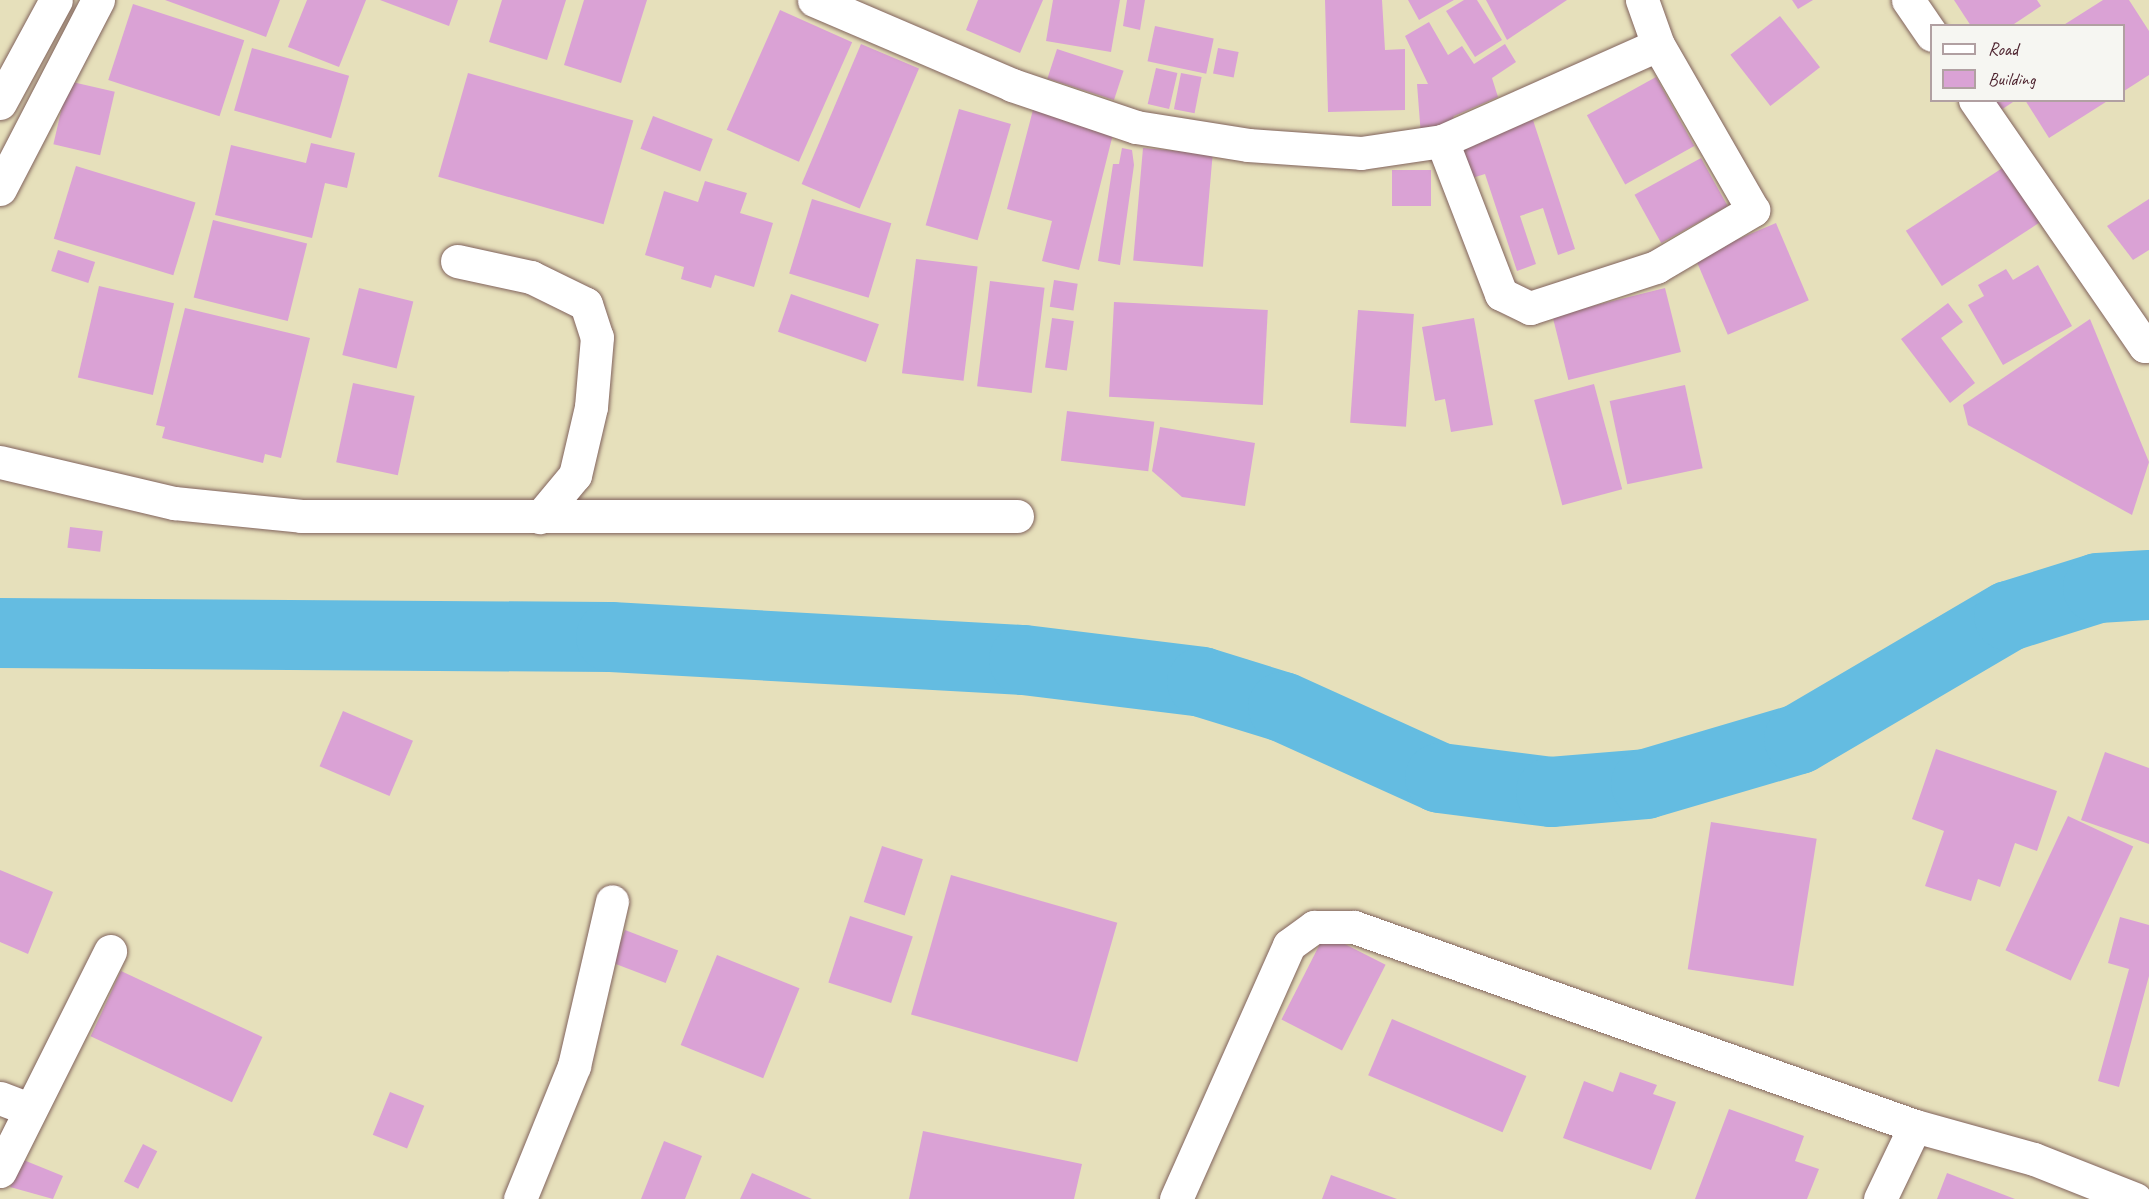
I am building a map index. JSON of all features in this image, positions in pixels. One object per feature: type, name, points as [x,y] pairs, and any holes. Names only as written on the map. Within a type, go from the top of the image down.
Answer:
[{"type":"street","points":[[0,103],[56,0]]},
{"type":"street","points":[[0,189],[98,0]]},
{"type":"street","points":[[814,0],[1012,85],[1136,127],[1248,146],[1361,153],[1442,141],[1658,45]]},
{"type":"street","points":[[1442,141],[1501,294],[1530,308],[1656,267],[1753,210],[1658,45],[1642,0]]},
{"type":"street","points":[[1908,0],[1930,32]]},
{"type":"street","points":[[1975,102],[2145,346],[2149,343]]},
{"type":"street","points":[[457,261],[531,277],[586,304],[593,326],[591,407],[575,475],[540,517]]},
{"type":"street","points":[[0,462],[174,503],[301,516],[1017,516]]},
{"type":"street","points":[[520,1199],[574,1066],[612,901]]},
{"type":"street","points":[[1176,1199],[1289,945],[1314,927],[1354,927],[1915,1126],[2034,1159],[2136,1199]]},
{"type":"street","points":[[0,1171],[14,1104],[110,951]]},
{"type":"street","points":[[1880,1199],[1915,1126]]},
{"type":"building","points":[[165,0],[280,0],[266,37]]},
{"type":"building","points":[[307,0],[366,0],[339,67],[288,47]]},
{"type":"building","points":[[380,0],[458,0],[449,26]]},
{"type":"building","points":[[502,0],[566,0],[547,60],[489,42]]},
{"type":"building","points":[[584,0],[647,0],[621,83],[564,65]]},
{"type":"building","points":[[978,0],[1043,0],[1020,53],[966,30]]},
{"type":"building","points":[[1053,0],[1120,0],[1111,52],[1046,41]]},
{"type":"building","points":[[1127,0],[1145,0],[1140,30],[1123,26]]},
{"type":"building","points":[[1325,0],[1382,0],[1385,50],[1405,49],[1405,110],[1328,112]]},
{"type":"building","points":[[1408,0],[1454,0],[1419,20]]},
{"type":"building","points":[[1464,0],[1477,0],[1502,40],[1475,57],[1446,11]]},
{"type":"building","points":[[1486,0],[1567,0],[1507,40]]},
{"type":"building","points":[[1792,0],[1813,0],[1798,9]]},
{"type":"building","points":[[1954,0],[2037,0],[2041,6],[2014,24],[1970,24]]},
{"type":"building","points":[[2103,0],[2129,0],[2149,31],[2149,75],[2125,90],[2125,24],[2065,24]]},
{"type":"building","points":[[133,4],[244,40],[220,116],[108,80]]},
{"type":"building","points":[[780,10],[852,42],[799,162],[727,130]]},
{"type":"building","points":[[1780,16],[1820,67],[1770,106],[1730,55]]},
{"type":"building","points":[[1429,22],[1448,55],[1462,46],[1474,64],[1505,44],[1516,62],[1492,78],[1498,97],[1454,116],[1448,127],[1421,136],[1417,84],[1428,84],[1405,36]]},
{"type":"building","points":[[1155,26],[1214,38],[1206,74],[1148,61]]},
{"type":"building","points":[[861,44],[919,69],[860,209],[802,184]]},
{"type":"building","points":[[252,48],[349,76],[331,138],[234,110]]},
{"type":"building","points":[[1218,48],[1239,52],[1234,78],[1213,74]]},
{"type":"building","points":[[1057,49],[1124,71],[1114,100],[1047,78]]},
{"type":"building","points":[[1156,68],[1177,73],[1169,109],[1148,104]]},
{"type":"building","points":[[468,73],[633,120],[604,224],[438,177]]},
{"type":"building","points":[[1181,73],[1202,77],[1195,113],[1174,109]]},
{"type":"building","points":[[1656,77],[1694,146],[1625,184],[1587,115]]},
{"type":"building","points":[[68,81],[115,92],[100,155],[53,144]]},
{"type":"building","points":[[1988,102],[2013,102],[1995,114]]},
{"type":"building","points":[[2026,102],[2106,102],[2049,138]]},
{"type":"building","points":[[1034,106],[1115,126],[1079,270],[1042,261],[1052,221],[1007,209]]},
{"type":"building","points":[[959,109],[1011,124],[978,240],[926,225]]},
{"type":"building","points":[[653,116],[713,139],[700,172],[640,149]]},
{"type":"building","points":[[1533,120],[1575,249],[1558,255],[1543,208],[1520,216],[1536,264],[1517,271],[1485,174],[1469,179],[1458,144]]},
{"type":"building","points":[[311,143],[355,153],[347,188],[325,183],[312,238],[215,215],[231,145],[306,163]]},
{"type":"building","points":[[1122,148],[1132,150],[1134,165],[1120,265],[1098,261],[1113,164],[1119,164]]},
{"type":"building","points":[[1143,148],[1213,154],[1203,267],[1133,261]]},
{"type":"building","points":[[1701,158],[1728,206],[1661,243],[1635,195]]},
{"type":"building","points":[[76,166],[196,203],[173,275],[54,239]]},
{"type":"building","points":[[2004,167],[2040,222],[1942,286],[1906,231]]},
{"type":"building","points":[[1392,170],[1431,170],[1431,206],[1392,206]]},
{"type":"building","points":[[705,181],[747,193],[740,213],[773,223],[754,287],[715,275],[711,288],[681,279],[684,267],[645,255],[664,191],[698,202]]},
{"type":"building","points":[[812,199],[891,223],[869,298],[789,274]]},
{"type":"building","points":[[2149,199],[2149,250],[2133,260],[2107,226]]},
{"type":"building","points":[[213,220],[307,243],[288,321],[194,298]]},
{"type":"building","points":[[1776,223],[1809,300],[1728,335],[1695,257]]},
{"type":"building","points":[[58,250],[95,262],[88,283],[51,271]]},
{"type":"building","points":[[916,259],[978,267],[964,381],[902,373]]},
{"type":"building","points":[[2038,265],[2072,326],[2003,365],[1968,305],[1984,296],[1978,285],[2006,269],[2013,280]]},
{"type":"building","points":[[1054,280],[1078,284],[1073,310],[1050,307]]},
{"type":"building","points":[[990,281],[1045,288],[1032,393],[977,386]]},
{"type":"building","points":[[99,286],[174,303],[153,395],[78,378]]},
{"type":"building","points":[[359,288],[413,302],[397,368],[342,355]]},
{"type":"building","points":[[1665,288],[1681,352],[1568,380],[1552,316]]},
{"type":"building","points":[[791,294],[879,324],[866,362],[778,332]]},
{"type":"building","points":[[1114,302],[1268,310],[1263,405],[1109,397]]},
{"type":"building","points":[[1948,303],[1963,322],[1941,338],[1975,383],[1950,403],[1901,339]]},
{"type":"building","points":[[185,308],[310,338],[281,458],[265,454],[263,463],[162,438],[165,427],[156,425]]},
{"type":"building","points":[[1358,310],[1414,314],[1406,427],[1350,423]]},
{"type":"building","points":[[1052,318],[1074,321],[1067,371],[1045,368]]},
{"type":"building","points":[[1474,318],[1493,425],[1451,432],[1445,399],[1435,401],[1422,327]]},
{"type":"building","points":[[2090,319],[2149,462],[2132,515],[1968,425],[1963,405]]},
{"type":"building","points":[[353,383],[415,396],[398,475],[336,462]]},
{"type":"building","points":[[1594,384],[1622,489],[1562,505],[1534,400]]},
{"type":"building","points":[[1685,385],[1703,468],[1627,484],[1610,401]]},
{"type":"building","points":[[1067,411],[1154,422],[1148,471],[1061,461]]},
{"type":"building","points":[[1160,427],[1255,443],[1245,506],[1182,497],[1152,471]]},
{"type":"building","points":[[70,527],[103,531],[100,552],[67,548]]},
{"type":"building","points":[[343,711],[413,741],[390,796],[320,766]]},
{"type":"building","points":[[1936,749],[2057,791],[2037,851],[2015,843],[2000,887],[1978,879],[1971,901],[1925,886],[1944,831],[1912,819]]},
{"type":"building","points":[[2105,752],[2149,768],[2149,844],[2081,820]]},
{"type":"building","points":[[2068,816],[2133,846],[2071,981],[2005,950]]},
{"type":"building","points":[[1711,822],[1817,839],[1793,986],[1688,969]]},
{"type":"building","points":[[882,846],[923,859],[905,915],[864,902]]},
{"type":"building","points":[[0,870],[53,892],[28,954],[0,942]]},
{"type":"building","points":[[951,875],[1117,923],[1077,1062],[911,1014]]},
{"type":"building","points":[[850,916],[913,936],[891,1003],[828,983]]},
{"type":"building","points":[[2120,917],[2149,925],[2149,976],[2119,1087],[2098,1081],[2129,969],[2108,963]]},
{"type":"building","points":[[625,930],[678,950],[666,983],[612,963]]},
{"type":"building","points":[[1325,934],[1386,965],[1342,1050],[1281,1020]]},
{"type":"building","points":[[717,955],[800,988],[763,1078],[681,1045]]},
{"type":"building","points":[[121,971],[262,1037],[232,1102],[91,1036]]},
{"type":"building","points":[[1392,1019],[1526,1076],[1503,1132],[1368,1075]]},
{"type":"building","points":[[1620,1072],[1657,1085],[1653,1094],[1676,1102],[1651,1170],[1563,1138],[1584,1081],[1613,1092]]},
{"type":"building","points":[[390,1092],[424,1106],[407,1149],[373,1135]]},
{"type":"building","points":[[1729,1109],[1804,1136],[1795,1161],[1819,1169],[1807,1199],[1695,1199]]},
{"type":"building","points":[[923,1131],[1082,1164],[1074,1199],[909,1199]]},
{"type":"building","points":[[664,1141],[702,1156],[685,1199],[641,1199]]},
{"type":"building","points":[[143,1144],[157,1151],[138,1189],[124,1181]]},
{"type":"building","points":[[21,1159],[63,1176],[53,1199],[10,1187]]},
{"type":"building","points":[[752,1173],[812,1199],[740,1199]]},
{"type":"building","points":[[1947,1173],[2015,1199],[1937,1199]]},
{"type":"building","points":[[1331,1175],[1397,1199],[1322,1199]]},
{"type":"waterway","points":[[0,633],[611,637],[1024,660],[1202,682],[1283,707],[1440,778],[1551,792],[1646,784],[1799,739],[2009,616],[2098,588],[2149,585]]}]
